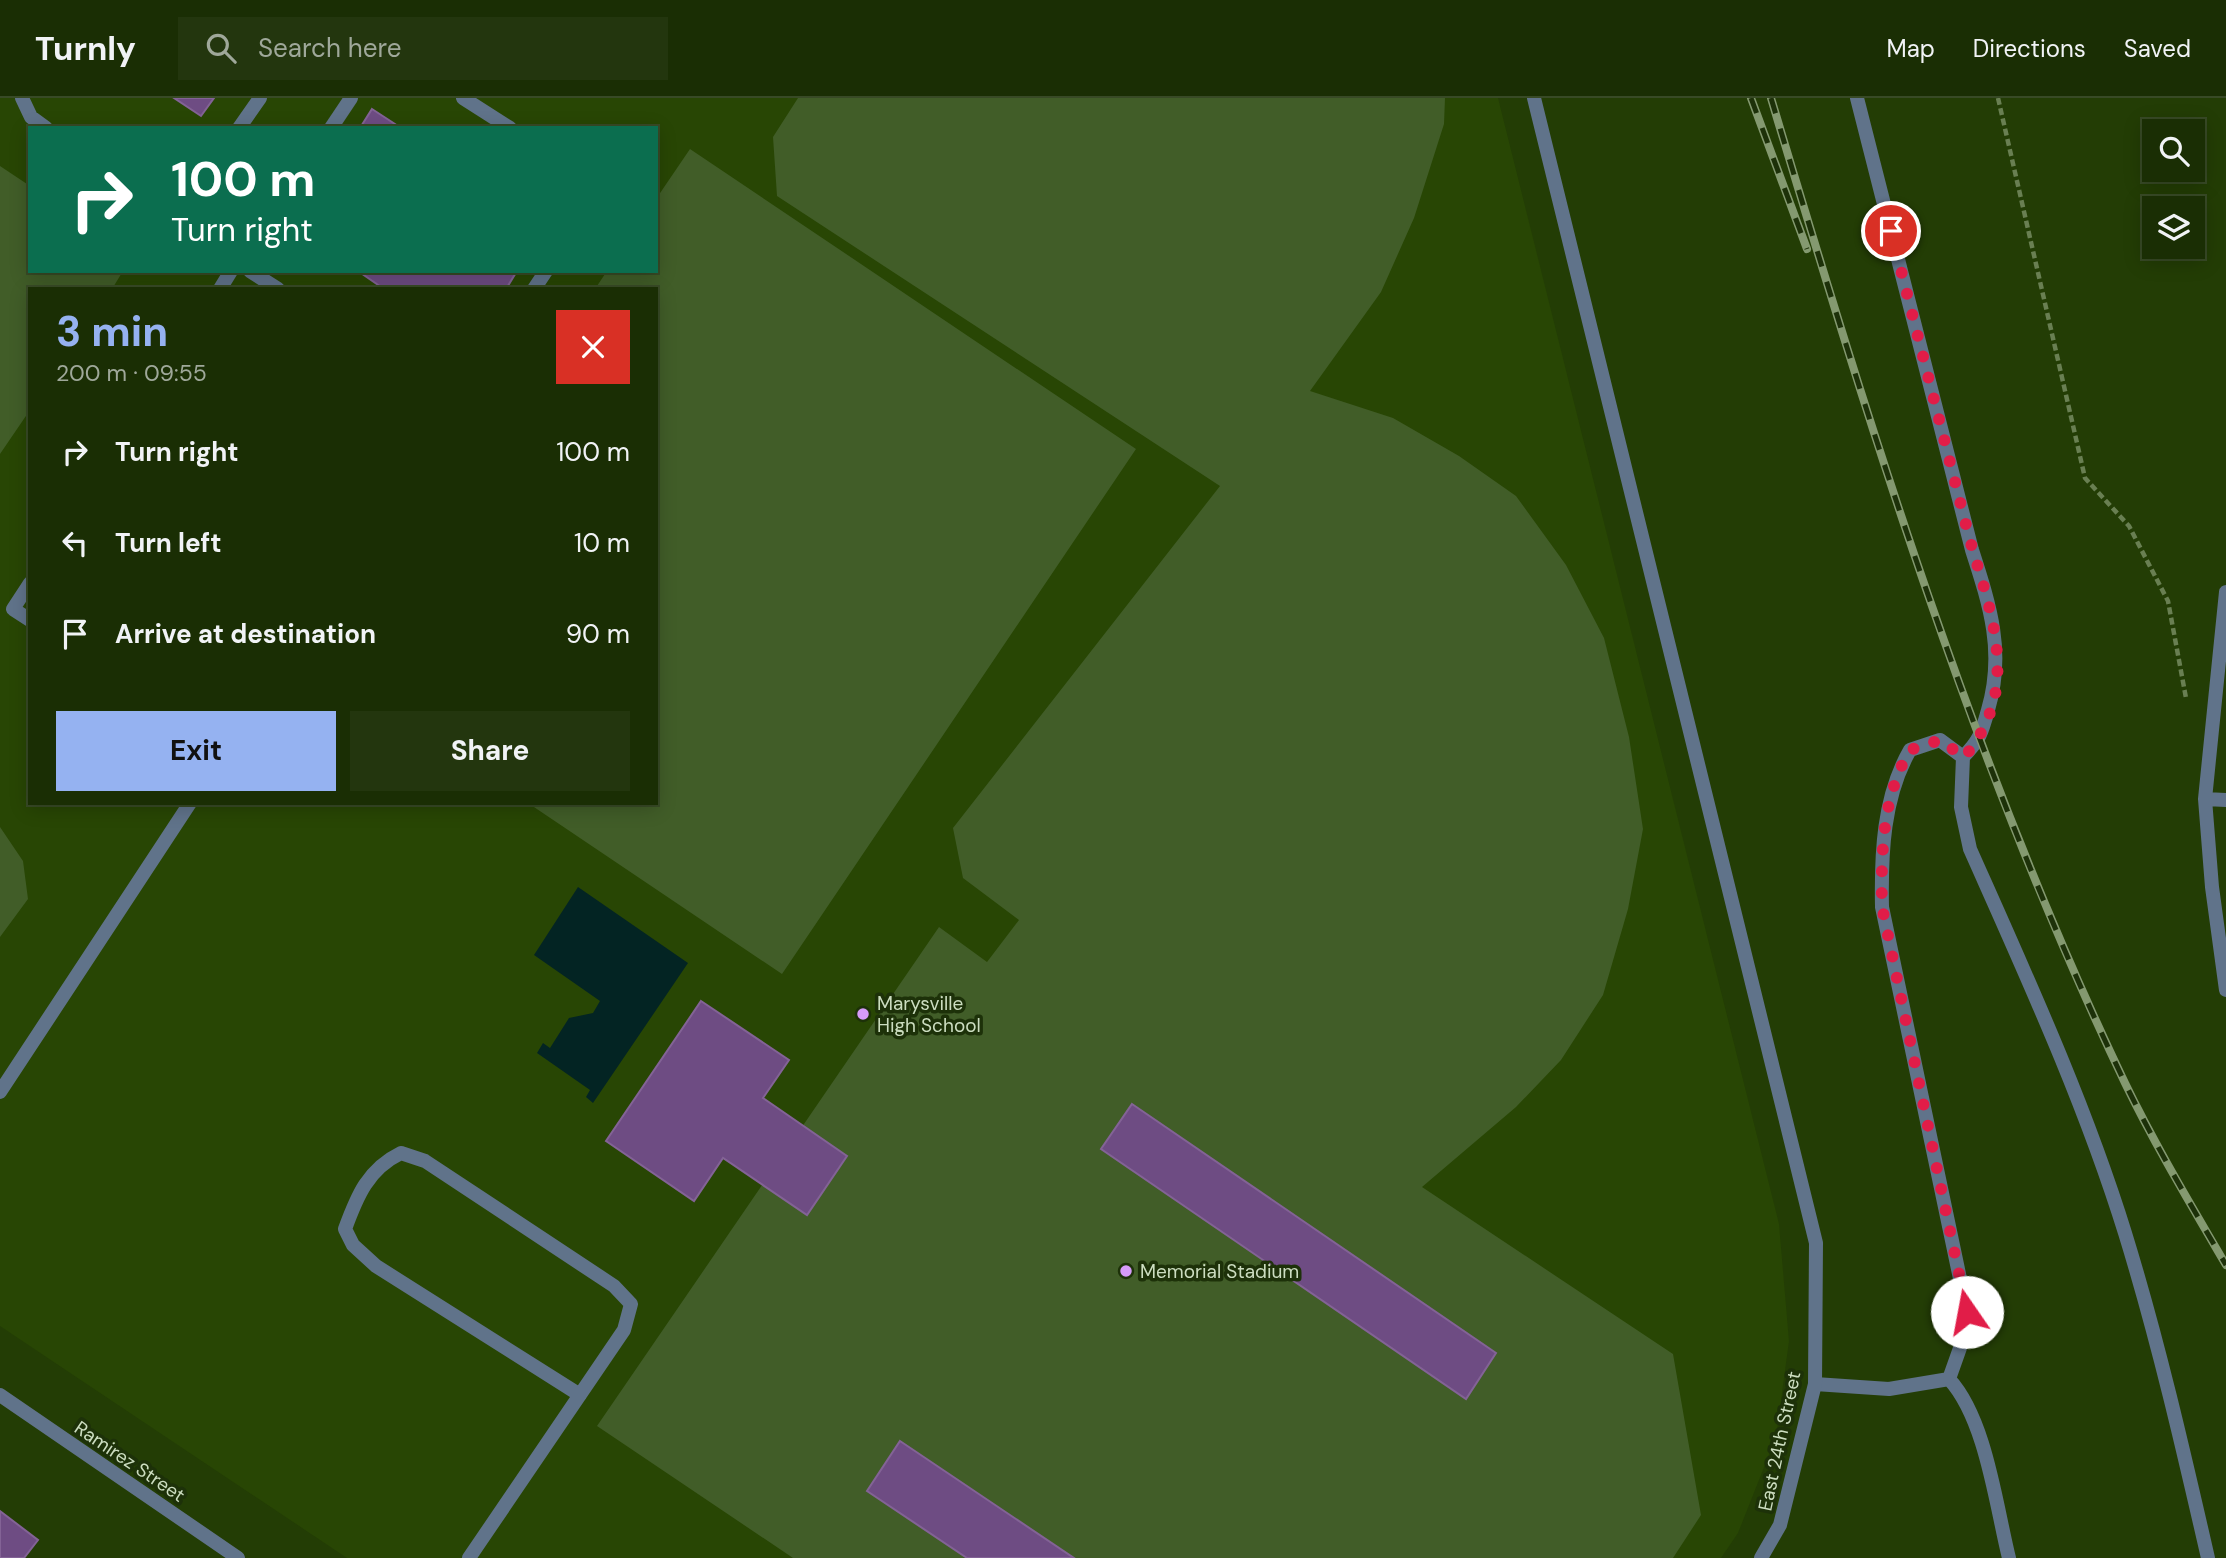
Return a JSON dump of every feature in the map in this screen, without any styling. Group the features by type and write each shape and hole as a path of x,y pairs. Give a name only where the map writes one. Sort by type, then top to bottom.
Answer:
{"street":[{"path":"22,98 31,117 43,126"},
{"path":"240,126 260,98"},
{"path":"332,126 351,98"},
{"path":"463,98 507,126"},
{"name":"East 24th Street","path":"1534,98 1816,1243 1815,1384 1780,1525 1761,1558"},
{"path":"1857,98 1972,551 1990,605 1996,647 1997,683 1980,740 1964,757 1961,807 1970,849 2073,1088 2125,1233 2163,1369 2208,1558"},
{"path":"253,273 275,287"},
{"path":"28,586 13,609 28,619"},
{"path":"2226,592 2205,799 2226,990"},
{"path":"1949,1379 1960,1348 1967,1312 1882,907 1881,851 1896,774 1910,750 1940,740 1964,757"},
{"path":"2205,799 2226,800"},
{"path":"0,1092 189,805"},
{"path":"469,1558 580,1395 624,1330 632,1304 614,1286 425,1161 401,1153 383,1161 360,1189 345,1229 353,1245 376,1266 580,1395"},
{"path":"1815,1384 1889,1389 1949,1379"},
{"path":"1949,1379 1963,1394 1981,1446 2009,1558"},
{"name":"Ramirez Street","path":"0,1395 238,1558"}],"path":[{"path":"1998,98 2085,478 2129,526 2168,601 2188,706"}],"shaded area":[{"name":"Marysville High School","path":"0,98 1498,98 1779,1224 1789,1341 1776,1437 1738,1533 1721,1558 347,1558 0,1326"},
{"path":"798,98 1445,98 1444,124 1414,218 1381,292 1310,391 1393,418 1459,456 1516,496 1566,565 1604,638 1629,737 1643,829 1628,909 1603,995 1561,1060 1516,1107 1422,1187 1673,1354 1701,1515 1673,1558 793,1558 597,1426 939,927 987,962 1019,920 963,878 953,828 1220,486 777,196 773,137"},
{"path":"690,149 1136,449 782,974 531,805 658,805 658,287 596,287 606,273 658,273 658,196"},
{"path":"0,166 28,185 28,273 122,273 113,287 28,287 28,413 0,454"},
{"path":"0,827 23,861 28,899 0,937"}],"water":[{"path":"578,887 688,963 593,1103 586,1097 590,1090 537,1053 543,1043 550,1048 569,1018 593,1013 600,1001 534,955"}],"building":[{"path":"174,98 214,98 201,116"},
{"path":"372,109 398,126 361,126"},
{"path":"361,273 516,273 507,287 381,287"},
{"path":"701,1001 789,1060 763,1098 847,1156 807,1215 723,1158 694,1201 606,1141"},
{"path":"1132,1104 1496,1353 1466,1399 1101,1149"},
{"path":"900,1441 1074,1558 967,1558 867,1491"},
{"path":"0,1511 38,1540 24,1558 0,1558"}],"railway":[{"path":"1751,98 1807,249"},
{"path":"1771,98 1887,473 1973,721 2020,843 2125,1083 2226,1265"}],"place":[{"name":"Marysville High School","path":"863,1014"},
{"name":"Memorial Stadium","path":"1126,1271"}],"route":[{"path":"1891,231 1972,551 1990,605 1996,647 1997,683 1980,740 1964,757 1940,740 1910,750 1896,774 1881,851 1882,907 1967,1312"}]}
